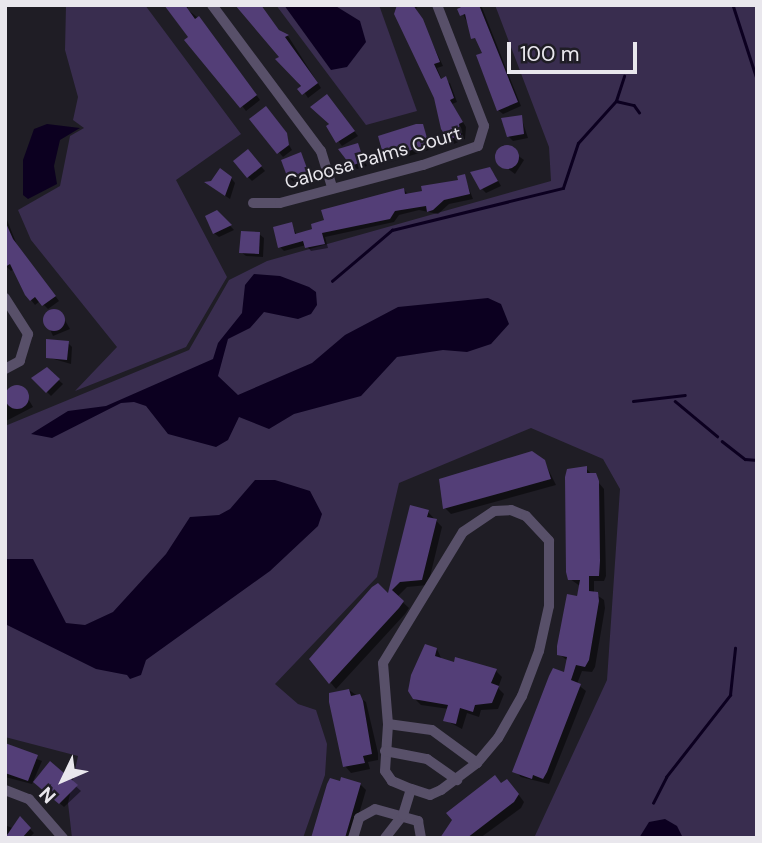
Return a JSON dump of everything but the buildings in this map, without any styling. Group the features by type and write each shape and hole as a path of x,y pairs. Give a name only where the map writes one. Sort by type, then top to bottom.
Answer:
{"street":[{"path":"212,5 321,151 331,188"},
{"name":"Caloosa Palms Court","path":"253,203 280,203 462,153 478,146 484,126 437,5"},
{"path":"5,298 28,334 27,349 20,361 5,369"},
{"path":"494,511 526,516 549,541 549,606 522,696 498,738 477,763 457,780 430,795 392,780 385,771 388,724 383,663 449,552 475,520 494,511"},
{"path":"388,724 432,730 457,744 477,763"},
{"path":"385,751 427,759 457,780"},
{"path":"385,838 403,815 411,789"},
{"path":"5,790 29,799 64,838"},
{"path":"354,838 359,818 368,811 403,815 418,821 421,838"}],"shaded area":[{"path":"66,5 145,5 241,134 176,180 227,277 186,347 75,391 117,347 31,240 18,210 60,186 70,136 84,128 73,120 78,97 65,50"},
{"path":"276,5 379,5 417,111 366,125"},
{"path":"284,5 334,5 360,21 366,42 347,67 331,70"},
{"path":"495,5 757,5 757,838 534,838 607,680 620,489 603,459 531,428 399,483 377,577 275,684 298,704 316,710 327,744 325,775 303,838 72,838 68,803 78,756 5,737 5,426 189,350 229,280 267,261 551,181 549,147"},
{"path":"47,124 80,128 60,140 54,166 57,184 28,199 23,195 23,160 34,129"},
{"path":"254,274 280,276 309,287 316,292 317,305 311,314 298,319 264,312 250,328 228,339 218,376 238,395 312,363 345,335 398,307 488,298 501,304 509,324 491,344 467,352 443,350 397,357 361,396 294,414 269,429 239,417 228,440 216,447 168,434 146,406 134,402 121,403 52,438 31,434 68,411 106,406 213,359 218,343 242,313 245,285"},
{"path":"255,480 275,480 310,491 322,514 318,526 270,571 146,660 141,675 130,679 127,675 96,669 5,624 5,559 33,559 66,623 85,625 113,612 166,554 190,517 219,515 230,509"},
{"path":"665,819 677,826 683,838 639,838 649,822"}],"waterway":[{"path":"733,5 757,79"},
{"path":"332,281 392,230 563,188 578,143 616,101 624,76"},
{"path":"616,101 634,105 639,112"},
{"path":"633,401 685,395"},
{"path":"675,401 717,436"},
{"path":"722,441 745,459 757,460"},
{"path":"653,803 666,777 730,695 735,648"}]}
